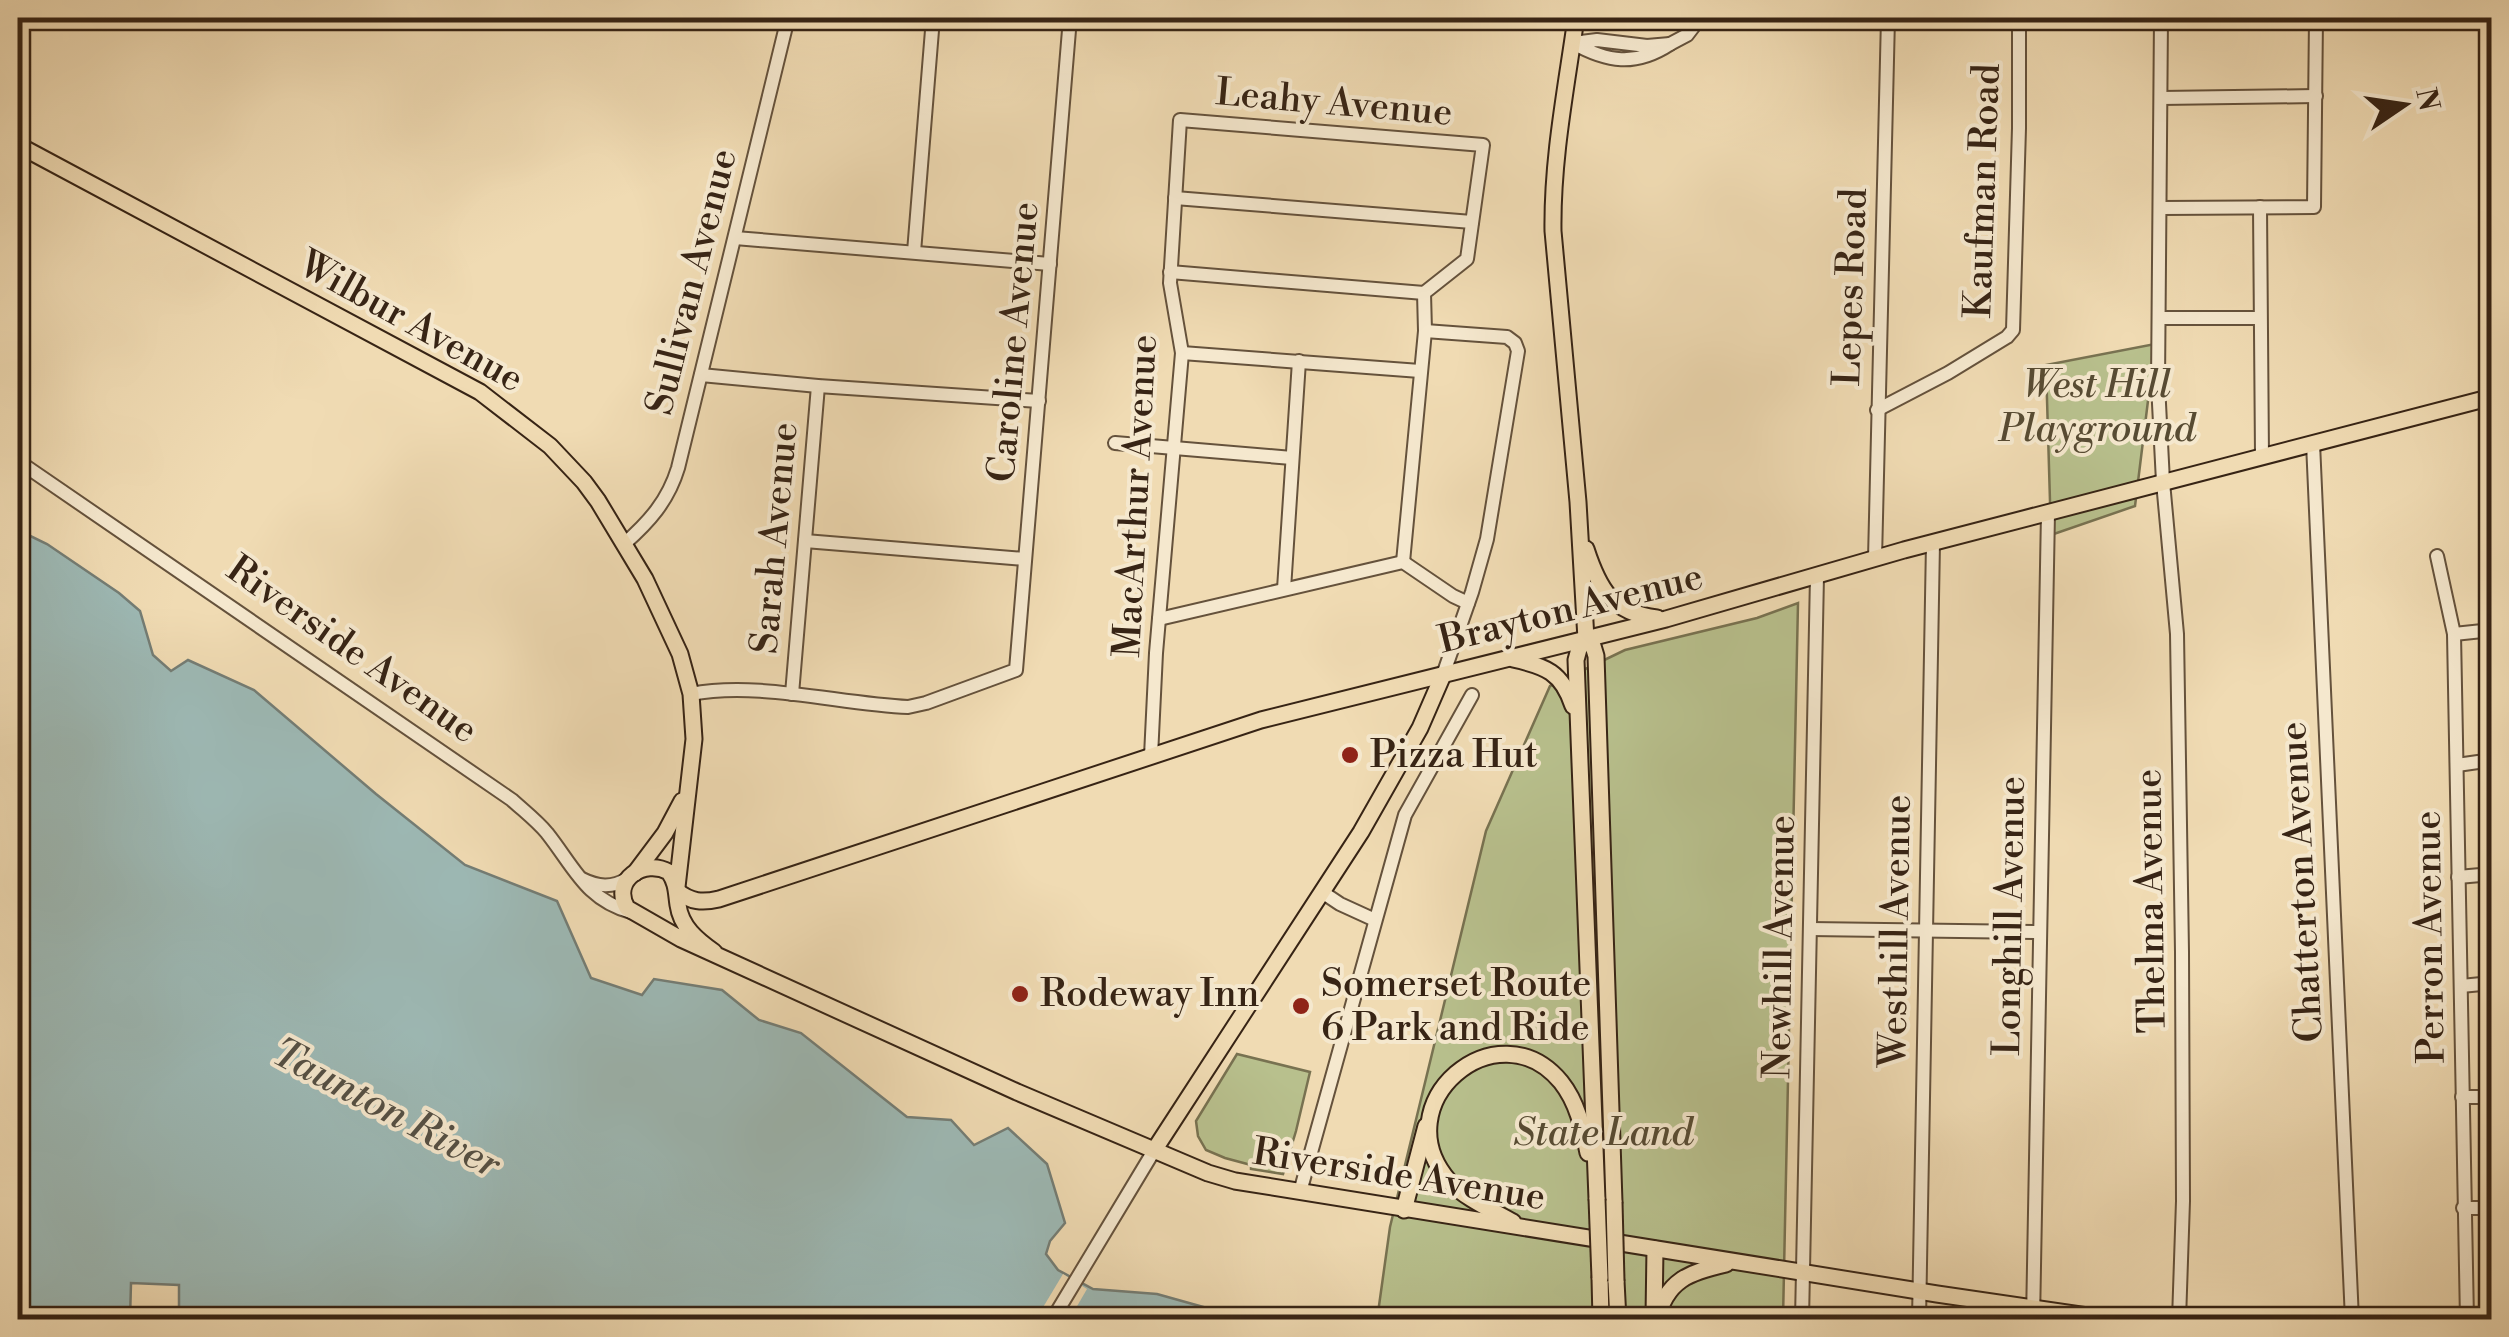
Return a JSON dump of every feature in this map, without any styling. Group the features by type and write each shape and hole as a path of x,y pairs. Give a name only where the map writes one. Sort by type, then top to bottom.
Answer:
{"main road":[{"path":"1576,18 1556,157 1553,231 1580,529 1586,639 1576,660 1579,731 1608,1279 1618,1320"},
{"name":"Wilbur Avenue","path":"18,144 492,400 566,463 598,501 663,615 691,694 694,729 677,891"},
{"name":"Brayton Avenue","path":"677,891 695,901 720,899 1261,720 1666,619 1933,543 2492,397"},
{"path":"1580,529 1597,578 1610,598 1634,614 1666,619"},
{"path":"1586,639 1593,646 1596,660 1605,1200"},
{"path":"1509,658 1544,667 1558,678 1572,701 1579,731"},
{"path":"1155,1149 1397,770 1444,675"},
{"name":"Wilbur Avenue","path":"631,876 671,824 690,773"},
{"path":"648,868 662,868 672,876 677,891 668,908 653,914 634,913 622,899 623,886 631,876 648,868"},
{"name":"Riverside Avenue","path":"677,891 680,916 686,927 714,952"},
{"name":"Riverside Avenue","path":"634,913 682,939 1017,1092 1234,1181 1919,1291 2033,1313 2114,1320"},
{"path":"1404,1210 1432,1109 1445,1083 1476,1060 1505,1054 1541,1065 1560,1080 1576,1109 1605,1200"},
{"path":"1432,1109 1431,1144 1446,1178 1468,1196 1526,1229"},
{"path":"1655,1249 1655,1320"},
{"path":"1655,1320 1665,1296 1682,1279 1698,1270 1735,1262"},
{"path":"1601,1320 1608,1279"}],"street":[{"name":"Sullivan Avenue","path":"624,544 652,518 673,484 788,18"},
{"path":"914,252 933,18"},
{"name":"Caroline Avenue","path":"792,694 908,707 1016,670 1070,18"},
{"path":"1572,43 1597,40 1647,46 1670,44 1687,35 1700,18"},
{"name":"Lepes Road","path":"1875,559 1888,18"},
{"name":"Kaufman Road","path":"1877,410 1948,373 2013,330 2019,18"},
{"name":"Thelma Avenue","path":"2160,18 2158,384 2177,634 2182,952 2183,1201 2179,1320"},
{"path":"2160,208 2314,207 2316,18"},
{"path":"2161,98 2316,96"},
{"name":"Leahy Avenue","path":"1180,120 1482,145 1472,222"},
{"name":"MacArthur Avenue","path":"1151,756 1182,353 1170,283 1180,120"},
{"path":"1170,272 1424,293 1468,260 1472,222 1175,198"},
{"path":"2260,207 2262,456"},
{"path":"735,238 1050,264"},
{"path":"1403,562 1425,331 1424,293"},
{"path":"2159,318 2260,318"},
{"path":"1425,331 1505,336 1513,341 1518,353 1482,560 1444,675"},
{"path":"1182,353 1420,371"},
{"path":"1284,588 1299,361"},
{"path":"701,375 1039,401"},
{"name":"Sarah Avenue","path":"792,694 818,386"},
{"name":"Chatterton Avenue","path":"2312,442 2352,1320"},
{"path":"1115,443 1292,458"},
{"name":"Riverside Avenue","path":"18,461 512,800 542,828 597,896 634,913"},
{"name":"Longhill Avenue","path":"2033,1313 2048,513"},
{"path":"805,541 1025,559"},
{"name":"Westhill Avenue","path":"1919,1320 1933,543"},
{"name":"Perron Avenue","path":"2437,556 2454,634 2467,1320"},
{"path":"1159,619 1403,562 1468,604"},
{"name":"Newhill Avenue","path":"1802,1320 1817,576"},
{"path":"2454,634 2492,630"},
{"path":"691,694 710,690 792,694"},
{"path":"1300,1192 1405,815 1472,695"},
{"path":"2458,765 2492,760"},
{"path":"2458,877 2492,874"},
{"path":"580,878 604,886 616,885 631,876"},
{"path":"1322,892 1375,920"},
{"path":"1810,929 2040,932"},
{"path":"2461,986 2492,983"},
{"path":"2462,1097 2492,1097"},
{"path":"1052,1320 1155,1149"},
{"path":"2463,1208 2492,1208"}],"green space":[{"name":"West Hill Playground","path":"2155,344 2135,506 2051,535 2046,365"},
{"name":"State Land","path":"1798,603 1783,1319 1377,1320 1390,1227 1486,831 1550,686 1625,650 1757,618"},
{"path":"1237,1054 1310,1072 1283,1174 1251,1169 1251,1165 1206,1150 1198,1136 1196,1121"}],"water":[{"name":"Taunton River","path":"18,530 47,544 140,611 153,655 171,671 188,660 254,690 465,865 557,901 591,978 642,995 654,979 722,990 759,1020 801,1033 907,1117 951,1120 974,1145 1008,1128 1047,1164 1065,1223 1050,1241 1046,1254 1058,1270 1093,1289 1157,1294 1232,1319 250,1320 226,1310 226,1319 179,1320 179,1285 131,1283 130,1319 18,1320"}],"pier":[{"path":"1063,1274 1087,1289 1069,1320 1036,1319"}],"place":[{"name":"Pizza Hut","path":"1350,755"},
{"name":"Rodeway Inn","path":"1020,994"},
{"name":"Somerset Route 6 Park and Ride","path":"1301,1006"}]}
